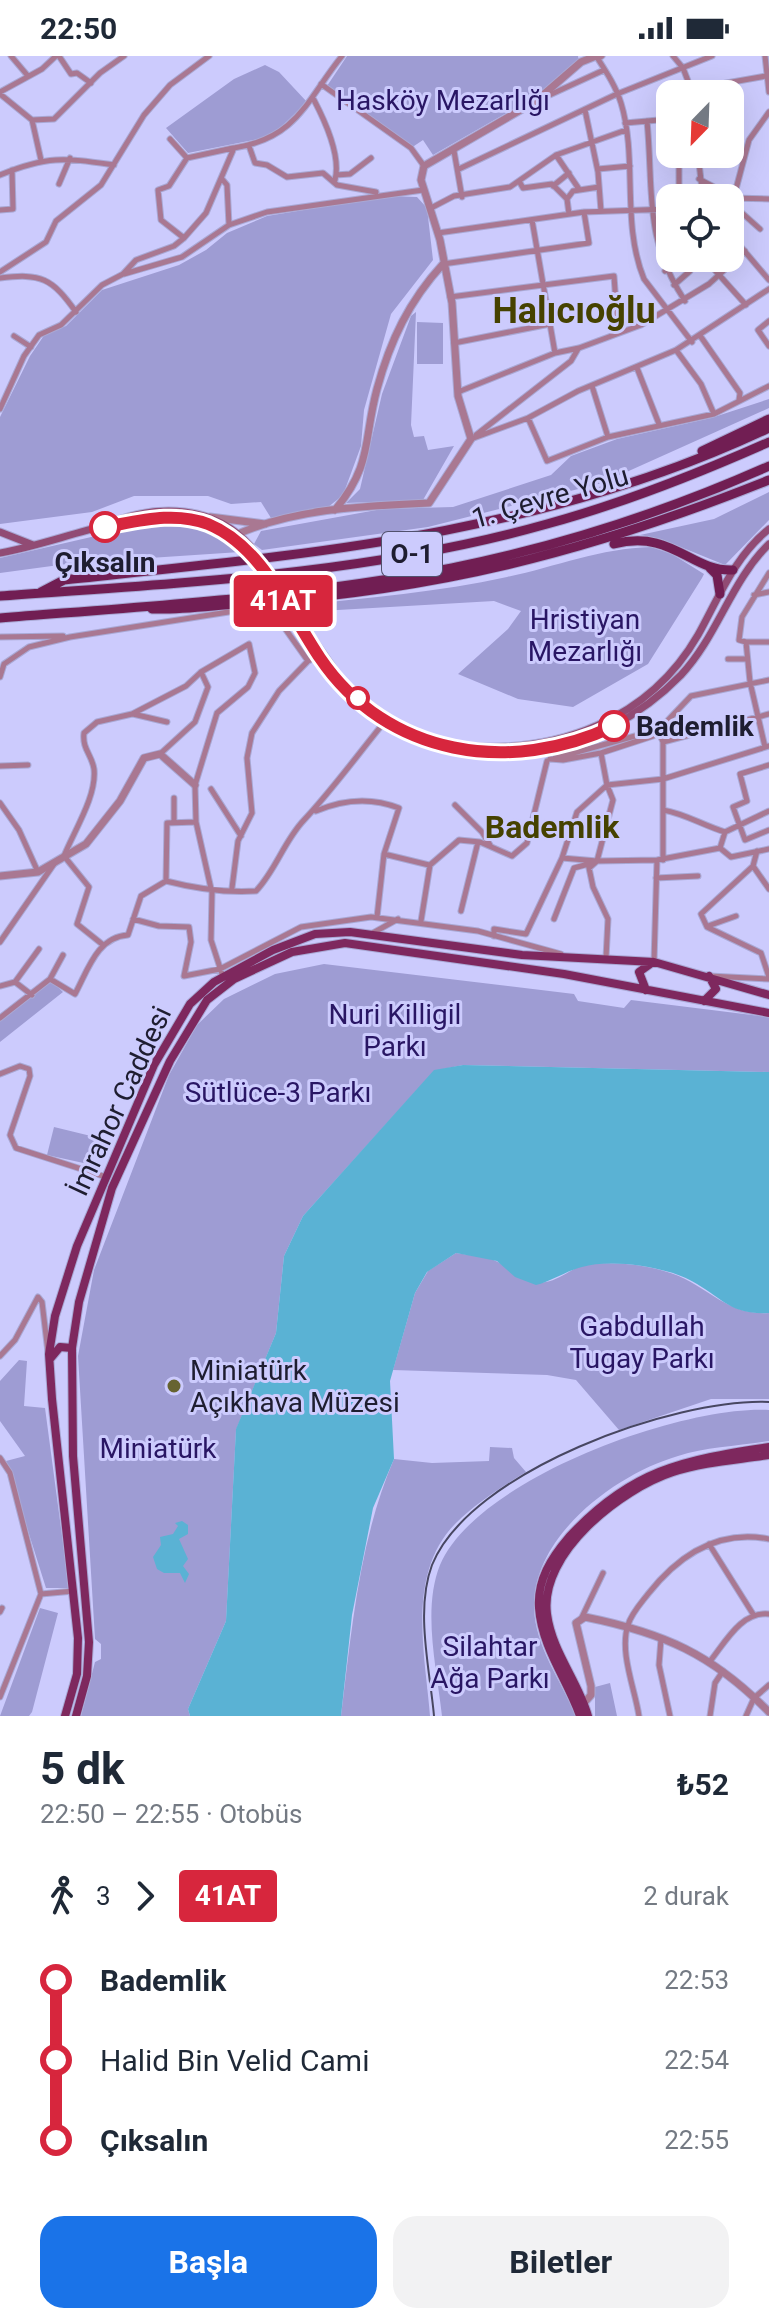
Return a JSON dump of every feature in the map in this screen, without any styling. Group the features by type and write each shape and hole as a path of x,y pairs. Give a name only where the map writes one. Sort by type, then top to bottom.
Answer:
{"highway":[{"path":"689,460 769,419"},
{"path":"38,594 64,580 294,555 446,533 585,497 769,428"},
{"name":"1. Çevre Yolu","path":"0,596 311,569 456,546 546,525 639,495 769,442"},
{"name":"1. Çevre Yolu","path":"0,620 341,585 453,568 533,549 634,518 769,466"},
{"path":"567,552 659,523 769,480"},
{"path":"567,552 645,540 664,544 720,570 733,570"},
{"name":"O-1","path":"137,606 167,609 356,595 461,577 567,552"},
{"path":"705,563 717,575 720,594"}],"main road":[{"path":"98,528 126,517 159,511 208,517 233,533 247,547 302,621 336,674"},
{"path":"0,551 98,528 177,517 233,533"},
{"path":"302,621 319,656 361,701 386,720 449,745 491,754 542,748 595,727 650,696 677,668 733,570 769,529"},
{"path":"0,532 33,545"},
{"path":"542,748 549,757 631,719 664,691 693,660 754,562 769,544"},
{"path":"733,570 754,562"},
{"path":"327,933 328,944"},
{"name":"İmrahor Caddesi","path":"65,1716 77,1674 75,1591 49,1357 63,1284 93,1208 173,1028 190,1004 222,973 273,950 327,933 370,934 508,953 654,962 769,995"},
{"name":"İmrahor Caddesi","path":"76,1716 87,1676 89,1642 72,1402 72,1348 79,1302 105,1211 170,1061 207,1000 234,979 264,964 292,952 328,944 421,952 769,1013"},
{"path":"646,990 639,972 654,962"},
{"path":"704,1001 716,989 708,976"},
{"path":"93,1208 105,1211"},
{"path":"49,1357 60,1347 72,1348"},
{"path":"53,1408 61,1410 72,1402"},
{"path":"580,1716 541,1623 540,1586 551,1559 607,1499 648,1474 684,1461 769,1447"},
{"path":"588,1716 555,1644 547,1613 547,1591 559,1561 604,1512 633,1491 673,1472 769,1455"},
{"path":"739,1459 769,1461"}],"street":[{"path":"11,56 28,76"},
{"path":"41,160 32,120 0,93 58,56 71,74 77,73 91,83"},
{"path":"32,120 54,119 62,115 91,83 124,56"},
{"path":"0,275 46,242 56,221 101,185 144,115 170,85 209,56"},
{"path":"184,238 161,220 158,190 169,186 187,158 249,146 277,132 314,100 321,84 342,56"},
{"path":"536,101 581,62 599,56 617,94 626,126 631,210 639,268 692,342"},
{"path":"673,56 688,80"},
{"path":"459,169 617,94 712,56"},
{"path":"767,60 769,92"},
{"path":"424,166 536,101 604,70"},
{"path":"744,81 766,76"},
{"path":"321,84 411,148 424,166 421,180 438,233 450,297 458,392 471,439"},
{"path":"314,100 324,118 337,185 381,193"},
{"path":"585,110 598,169 601,211"},
{"path":"735,184 749,140 761,119 769,112"},
{"path":"431,208 454,196 491,193 519,181 556,155 626,126 656,120"},
{"path":"647,121 650,212 656,236"},
{"path":"170,139 187,158"},
{"path":"249,146 255,163 267,165 287,177 350,174 371,158"},
{"path":"123,274 136,260 174,246 184,238 206,213 234,148"},
{"path":"454,151 462,197"},
{"path":"556,155 579,189"},
{"path":"0,175 41,160 70,158 114,165"},
{"path":"59,184 70,158"},
{"path":"598,169 630,166"},
{"path":"698,168 699,184"},
{"path":"0,210 13,209 12,170"},
{"path":"519,181 523,188 553,186 569,173"},
{"path":"222,179 227,185 229,225"},
{"path":"698,179 707,184"},
{"path":"553,186 567,199 569,214"},
{"path":"567,199 579,189 599,187"},
{"path":"0,409 39,335 61,325 102,285 123,274 182,257 229,225 267,212 381,193 423,190"},
{"path":"744,199 768,200"},
{"path":"438,233 584,212 656,211"},
{"path":"334,511 355,486 390,345 412,300 443,264 537,253 589,243 584,212"},
{"path":"744,217 760,229"},
{"path":"532,220 555,353"},
{"path":"458,392 555,353 579,348 668,311 685,301 745,251 769,280"},
{"path":"666,272 685,301"},
{"path":"674,285 689,272"},
{"path":"0,275 27,274 47,278 76,312"},
{"path":"719,274 746,305"},
{"path":"450,297 614,276 618,332"},
{"path":"428,281 438,278 447,284"},
{"path":"471,439 528,418 692,342 769,289"},
{"path":"769,321 758,330 769,346"},
{"path":"454,343 550,324"},
{"path":"14,336 31,347"},
{"path":"701,337 740,393 739,401"},
{"path":"233,533 350,508 429,503 471,439 571,361 579,348"},
{"path":"676,350 701,384 714,414"},
{"path":"637,368 659,424"},
{"path":"592,386 608,437"},
{"path":"528,418 547,461 608,437 714,414 769,386"},
{"path":"344,499 350,508"},
{"path":"208,517 267,524"},
{"path":"233,533 243,522"},
{"path":"247,547 255,528"},
{"path":"769,573 738,630 739,640 769,642"},
{"path":"754,596 769,590"},
{"path":"0,677 2,666 29,647 218,611 266,609 280,619 308,661"},
{"path":"23,635 29,647"},
{"path":"0,637 70,637"},
{"path":"494,936 494,929 516,935 526,934 562,858 577,812 607,785 663,779 767,746 757,718 746,642"},
{"path":"0,942 60,858 91,791 94,769 82,745 84,733 97,722 132,714 186,686 201,672 249,644 255,673 248,687 217,713 195,785 196,822 212,893 211,940 222,973"},
{"path":"232,888 241,836 252,813 247,758 252,733 279,691 308,661 319,656"},
{"path":"728,659 747,659"},
{"path":"160,754 195,722 208,687 201,672"},
{"path":"549,757 563,760 601,753 653,736 691,696 769,680"},
{"path":"132,714 167,722"},
{"path":"663,742 769,714"},
{"path":"50,979 75,994 102,944 116,936 128,935 141,896 166,881 212,893 232,888 240,892 256,891 273,874 303,820 315,811 341,773 386,720"},
{"path":"549,757 658,730"},
{"path":"654,962 656,878 663,810 663,742 658,730"},
{"path":"0,876 38,872 86,844 120,801 144,758 152,753 160,754 195,785"},
{"path":"601,753 613,800 597,861 589,868 593,887 608,919 606,958"},
{"path":"421,921 430,865 459,840 478,842 512,856 527,843 549,757"},
{"path":"0,772 0,764 28,765"},
{"path":"769,765 740,774 747,801 733,807 745,840 769,830"},
{"path":"211,789 241,836"},
{"path":"174,798 174,821"},
{"path":"315,811 352,800 384,802 399,808 384,854 377,917"},
{"path":"0,803 19,830 38,872"},
{"path":"455,805 482,832 490,846"},
{"path":"663,810 687,814 696,823 725,832 769,811"},
{"path":"166,881 167,823 196,822"},
{"path":"720,848 725,832"},
{"path":"461,911 478,842"},
{"path":"562,858 660,860 720,848"},
{"path":"720,848 731,857 769,849"},
{"path":"708,976 769,978 761,953 707,927 701,914 753,866 757,851"},
{"path":"384,854 430,865"},
{"path":"60,858 89,887 77,924 102,944"},
{"path":"554,919 574,868 597,861"},
{"path":"753,866 769,889"},
{"path":"656,878 698,876"},
{"path":"707,927 736,916"},
{"path":"133,919 159,926 189,927 191,942 184,976 222,973 301,927 377,917 421,921 494,936 573,958"},
{"path":"370,934 398,919"},
{"path":"0,986 15,982 39,949"},
{"path":"0,1018 50,979 63,955"},
{"path":"15,982 32,995"},
{"path":"0,1074 20,1066 29,1069 30,1076 10,1135 16,1148 107,1177"},
{"path":"0,1356 15,1340 38,1297 49,1357"},
{"path":"0,1458 10,1473 41,1594 0,1697"},
{"path":"639,1716 627,1651 627,1626 661,1579 697,1548 738,1537 769,1539"},
{"path":"709,1544 753,1614"},
{"path":"584,1703 591,1695 591,1686 577,1626 603,1573"},
{"path":"41,1594 75,1591"},
{"path":"711,1660 753,1614 769,1614"},
{"path":"582,1617 627,1626 711,1660 769,1712"},
{"path":"661,1639 659,1665 670,1716"},
{"path":"710,1716 715,1683 724,1670"},
{"path":"746,1716 754,1698 769,1685"}],"green space":[{"name":"Hasköy Mezarlığı","path":"347,56 578,56 579,61 531,99 433,155 423,140 414,146 406,146 327,86"},
{"path":"265,65 279,72 307,102 281,127 263,138 188,153 166,128 234,79"},
{"path":"389,196 417,197 427,208 433,260 391,314 364,410 361,446 343,495 327,508 271,518 261,502 231,504 208,496 134,496 92,512 0,524 0,417 30,356 45,334 66,326 102,290 179,265 206,250 227,233 267,216"},
{"path":"416,312 411,425 414,437 424,436 428,450 454,446 423,500 346,503 360,489 382,394 411,316"},
{"path":"417,322 443,323 443,364 417,364"},
{"path":"769,399 769,408 602,483 428,527 262,550 254,544 261,531 382,509 453,507 551,475 571,456 617,439 711,418"},
{"path":"769,492 769,520 725,565 661,539 640,535 714,519"},
{"path":"183,524 221,537 240,552 74,563 0,573 0,558 126,529"},
{"name":"Hristiyan Mezarlığı","path":"651,547 672,554 704,574 648,664 573,707 518,699 458,674 508,629 521,611 494,601 303,612 299,605 456,587 596,554"},
{"name":"Sütlüce-3 Parkı","path":"324,964 574,994 578,1001 624,1008 631,1000 769,1017 769,1072 463,1065 434,1071 303,1216 284,1256 276,1333 236,1430 226,1621 188,1709 190,1716 81,1716 95,1662 101,1659 101,1644 95,1639 78,1356 94,1270 169,1075 197,1025 224,999 275,974"},
{"path":"52,981 63,992 0,1042 0,1019"},
{"path":"54,1127 95,1137 88,1164 47,1155"},
{"name":"Gabdullah Tugay Parkı","path":"456,1253 494,1260 525,1280 538,1283 551,1281 585,1265 614,1263 645,1267 679,1276 740,1309 769,1313 769,1399 711,1399 619,1430 576,1380 547,1375 393,1370 415,1293 428,1271"},
{"path":"19,1360 27,1361 24,1406 45,1408 69,1588 46,1588 6,1461 25,1456 0,1421 0,1381"},
{"name":"Silahtar Ağa Parkı","path":"769,1410 769,1441 689,1453 629,1477 582,1512 562,1533 547,1556 537,1582 535,1622 544,1650 576,1716 442,1716 432,1640 432,1601 440,1565 461,1533 494,1504 537,1477 585,1453 686,1420 731,1412"},
{"path":"490,1447 512,1448 514,1458 526,1472 456,1523 440,1543 430,1565 422,1615 430,1716 341,1716 353,1618 365,1553 372,1521 394,1459 432,1463 489,1461"},
{"path":"40,1608 58,1613 32,1712 29,1716 0,1716"},
{"path":"610,1683 617,1716 595,1716 595,1687"}],"shaded area":[{"path":"463,1065 769,1072 769,1313 746,1312 730,1306 697,1284 672,1273 625,1264 594,1264 536,1285 515,1277 497,1261 456,1253 427,1272 415,1293 390,1381 394,1459 373,1508 352,1615 341,1716 190,1716 188,1709 226,1621 236,1429 276,1333 284,1256 303,1216 434,1070"},
{"path":"182,1521 188,1525 188,1534 179,1539 188,1559 183,1566 189,1574 185,1583 180,1573 164,1573 157,1569 153,1557 161,1545 160,1537 173,1534 178,1526 175,1523"}],"tram line":[{"path":"434,1716 425,1640 427,1583 432,1565 453,1531 487,1499 530,1471 579,1447 631,1427 729,1404 769,1402"}],"bus line":[{"name":"41AT","path":"105,527 145,519 177,517 196,520 230,536 253,558 323,662 349,690 386,720 429,740 474,752 528,753 572,744 614,726"}],"place":[{"name":"Çıksalın","path":"105,527"},
{"name":"Bademlik","path":"614,726"},
{"name":"Miniatürk Açıkhava Müzesi","path":"174,1386"}],"district":[{"name":"Halıcıoğlu","path":"574,311"},
{"name":"Bademlik","path":"552,827"}],"park label":[{"name":"Nuri Killigil Parkı","path":"395,1030"},
{"name":"Miniatürk","path":"158,1448"}]}
